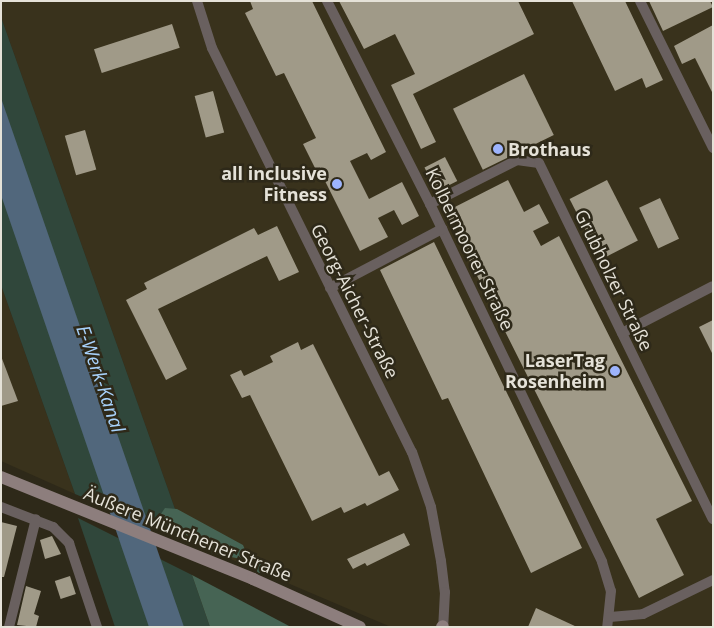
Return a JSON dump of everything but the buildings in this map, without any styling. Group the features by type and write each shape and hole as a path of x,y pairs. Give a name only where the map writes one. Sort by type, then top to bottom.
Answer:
{"main road":[{"name":"Äußere Münchener Straße","path":"1,477 360,627"}],"street":[{"name":"Georg-Aicher-Straße","path":"196,1 212,48 330,288 398,421 425,491 444,584 443,627"},
{"name":"Kolbermoorer Straße","path":"327,1 430,204 602,562 611,591 608,622"},
{"path":"640,1 713,148"},
{"name":"Grubholzer Straße","path":"430,204 517,160 539,163 713,519"},
{"path":"330,288 442,229"},
{"path":"622,333 713,286"},
{"path":"1,507 36,519 52,527 69,543 97,627"},
{"path":"9,627 36,519"},
{"path":"608,622 643,614 713,580"}],"shaded area":[{"path":"1,1 713,1 713,627 391,627 186,540 1,17"},
{"path":"1,285 75,494 1,461"}],"green space":[{"path":"1,17 186,540 75,494 1,285"},
{"path":"165,508 177,509 243,545 249,559 271,569 268,572 259,573 241,559 211,553 192,537 163,527 158,518"},
{"path":"78,518 192,575 210,627 115,627"},
{"path":"192,575 291,627 210,627"}],"water":[{"path":"1,98 184,627 149,627 1,195"}],"place":[{"name":"Brothaus","path":"498,149"},
{"name":"all inclusive Fitness","path":"337,184"},
{"name":"LaserTag Rosenheim","path":"615,371"}],"water label":[{"name":"E-Werk-Kanal","path":"100,379"}]}
